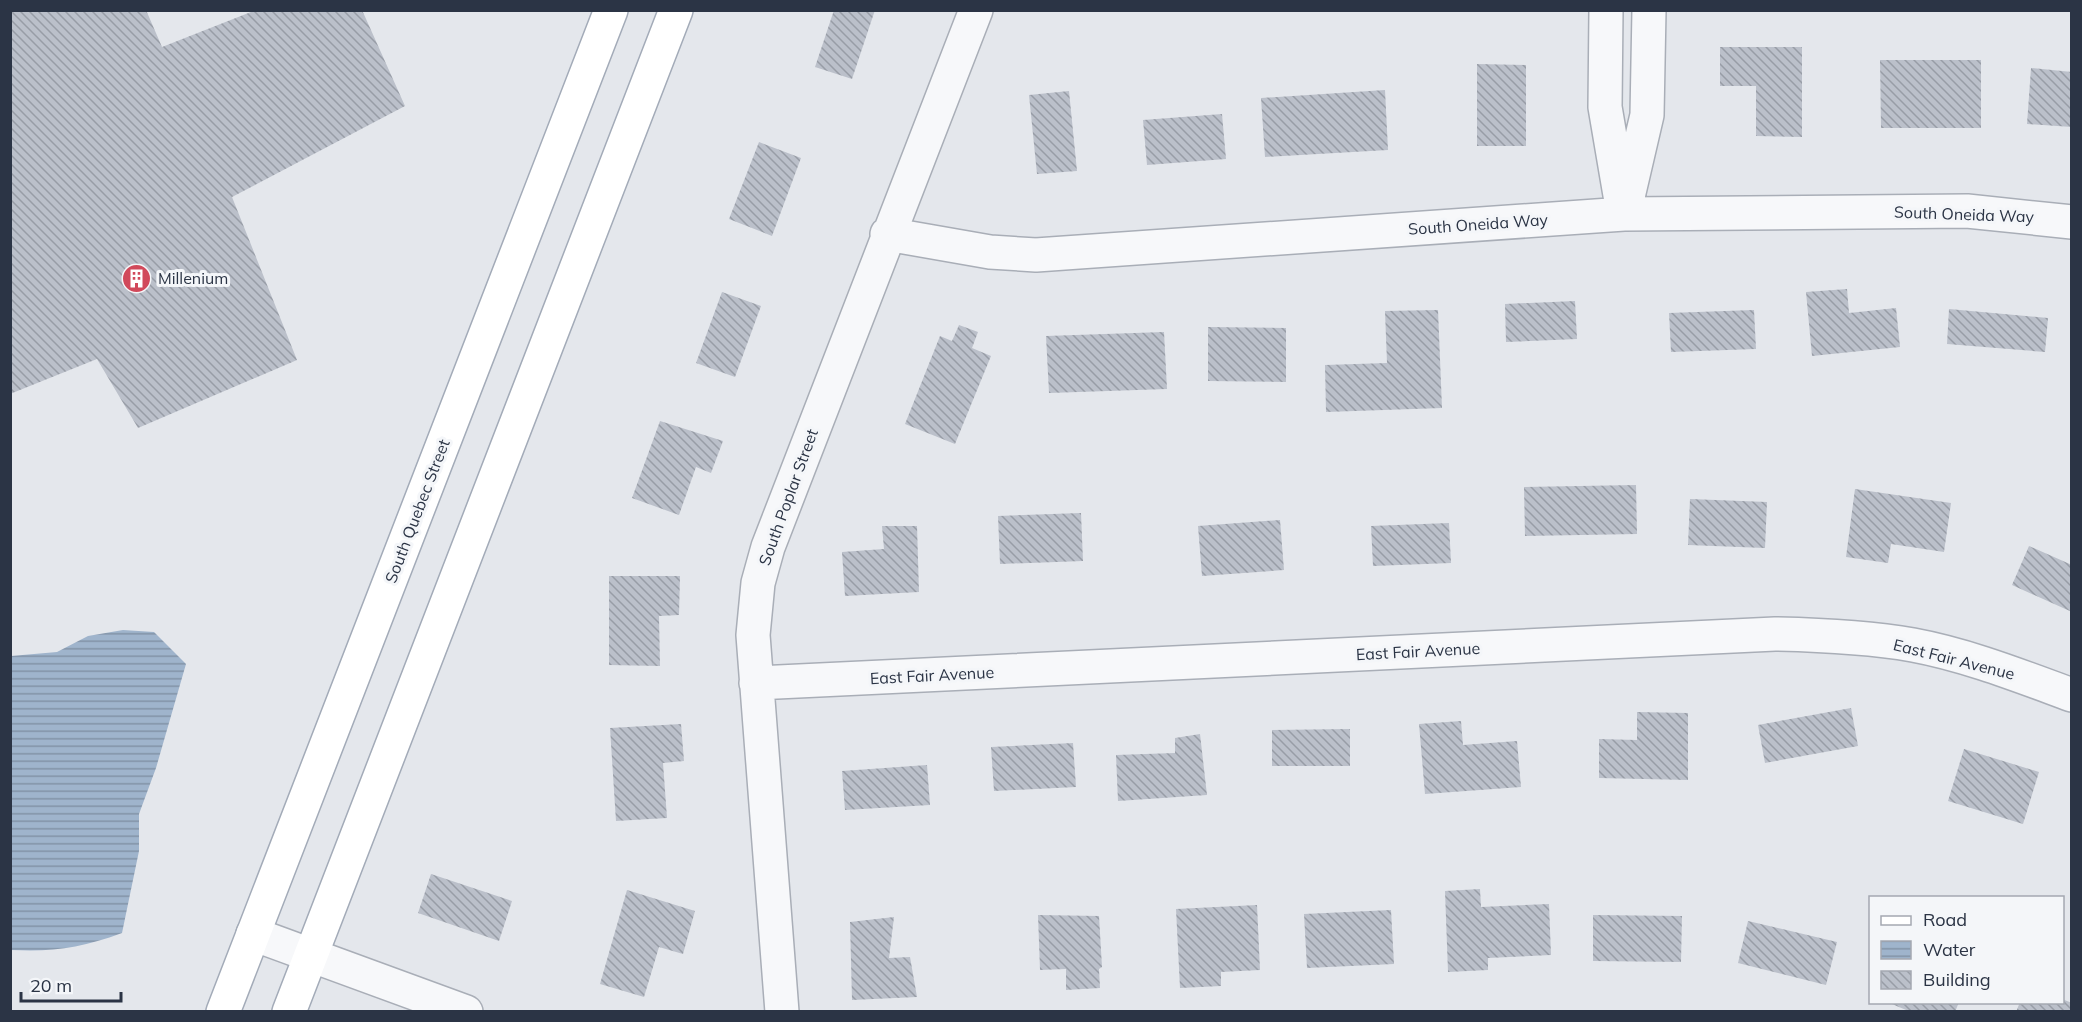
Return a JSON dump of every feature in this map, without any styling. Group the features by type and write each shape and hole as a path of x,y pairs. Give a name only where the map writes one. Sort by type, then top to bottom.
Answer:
{"main road":[{"name":"South Quebec Street","path":"223,1011 611,10"},
{"path":"289,1011 676,10"}],"street":[{"name":"South Poplar Street","path":"782,1011 753,635 758,583 768,547 975,10"},
{"path":"1606,10 1605,107 1624,214"},
{"path":"1624,214 1647,115 1649,10"},
{"name":"South Oneida Way","path":"887,234 990,252 1036,255 1624,214 1967,211 2072,222"},
{"name":"East Fair Avenue","path":"756,683 1775,634 1836,635 1913,645 1989,665 2072,695"},
{"path":"252,934 466,1011"}],"water":[{"path":"123,630 154,632 186,664 156,768 139,814 139,851 122,933 67,948 11,950 11,656 57,652 88,636"}],"building":[{"name":"Millenium","path":"10,10 146,10 162,47 256,10 362,10 405,106 232,197 297,360 138,428 97,359 10,394"},
{"path":"834,10 875,10 852,79 815,67"},
{"path":"1720,47 1802,47 1802,137 1756,136 1756,86 1720,86"},
{"path":"1880,60 1981,60 1981,128 1881,128"},
{"path":"1477,64 1526,65 1526,146 1477,146"},
{"path":"2031,68 2072,72 2072,127 2027,124"},
{"path":"1385,90 1388,150 1265,157 1261,98"},
{"path":"1069,91 1077,171 1037,174 1029,95"},
{"path":"1222,114 1226,159 1147,165 1143,120"},
{"path":"759,142 801,158 772,236 729,219"},
{"path":"1847,289 1849,313 1896,308 1900,347 1812,356 1806,292"},
{"path":"722,292 761,306 735,377 696,363"},
{"path":"1575,301 1577,339 1506,342 1505,304"},
{"path":"1949,309 2048,318 2045,352 1947,344"},
{"path":"1438,310 1442,408 1326,412 1325,365 1387,363 1385,311"},
{"path":"1754,310 1756,349 1671,352 1669,313"},
{"path":"959,325 978,332 972,348 991,356 955,444 905,424 940,336 952,341"},
{"path":"1208,327 1286,328 1286,382 1208,381"},
{"path":"1164,332 1167,389 1049,393 1046,336"},
{"path":"660,421 723,441 711,473 696,467 679,515 632,498"},
{"path":"1636,485 1637,534 1525,536 1524,487"},
{"path":"1855,489 1951,503 1944,552 1891,544 1888,563 1846,557"},
{"path":"1690,499 1767,502 1765,548 1688,545"},
{"path":"1081,513 1083,561 1000,564 998,516"},
{"path":"1280,520 1284,570 1202,576 1198,526"},
{"path":"1449,523 1451,563 1373,566 1371,526"},
{"path":"882,526 917,526 919,592 845,596 842,552 884,549"},
{"path":"2029,546 2072,565 2072,612 2012,585"},
{"path":"609,576 680,576 679,615 659,616 660,666 609,665"},
{"path":"1851,708 1858,746 1765,763 1758,725"},
{"path":"1637,712 1688,713 1688,780 1599,778 1599,739 1637,740"},
{"path":"1461,721 1463,745 1517,741 1521,787 1425,794 1419,724"},
{"path":"681,724 684,761 663,763 667,818 616,821 610,728"},
{"path":"1350,729 1350,766 1272,766 1272,730"},
{"path":"1200,734 1207,795 1118,801 1116,755 1175,753 1175,738"},
{"path":"1073,743 1076,787 994,791 991,747"},
{"path":"1964,749 2039,772 2023,824 1948,801"},
{"path":"927,765 930,805 845,810 842,771"},
{"path":"431,874 512,901 499,941 418,913"},
{"path":"1480,889 1481,907 1549,904 1551,955 1488,958 1488,970 1448,972 1445,891"},
{"path":"627,890 695,911 683,954 659,947 644,997 600,984"},
{"path":"1257,905 1260,970 1221,972 1221,986 1180,988 1176,909"},
{"path":"1391,910 1394,964 1307,968 1304,914"},
{"path":"1038,915 1099,916 1102,967 1099,969 1100,988 1066,990 1066,969 1040,970"},
{"path":"1593,915 1682,916 1681,962 1593,961"},
{"path":"894,917 889,958 910,957 917,997 852,1000 850,922"},
{"path":"1748,921 1837,942 1826,985 1738,963"},
{"path":"2064,1000 2072,1003 2072,1012 2016,1012 2019,1004 2064,1004"},
{"path":"1892,1004 1958,1004 1955,1012 1911,1012"}],"place":[{"name":"Millenium","path":"137,278"}]}
